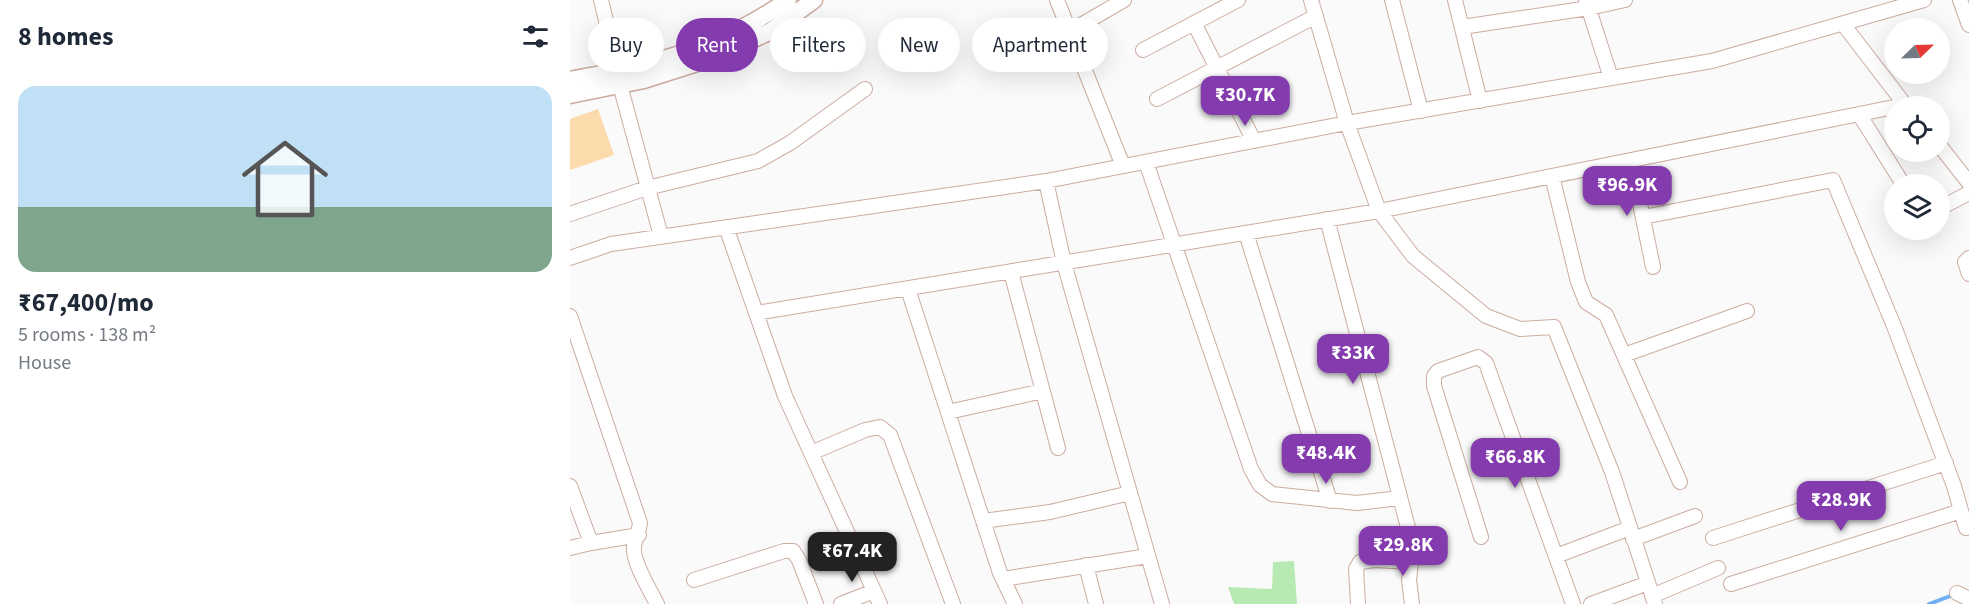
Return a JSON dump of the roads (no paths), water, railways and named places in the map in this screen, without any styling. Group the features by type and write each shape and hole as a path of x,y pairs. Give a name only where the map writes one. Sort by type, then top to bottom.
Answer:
{"main road":[{"path":"570,95 619,77 641,66 705,45 762,18 788,0"},
{"path":"570,80 619,77 644,80 710,59 771,31 814,0"}],"street":[{"path":"601,0 661,236"},
{"path":"1057,0 1064,18"},
{"path":"1094,18 1125,0"},
{"path":"1143,50 1238,0"},
{"path":"1311,0 1347,123 1378,211 1413,256 1486,316 1520,329 1554,327 1612,472 1652,595"},
{"path":"1392,0 1421,111"},
{"path":"1455,0 1480,101"},
{"path":"1462,27 1587,4 1625,0"},
{"path":"570,258 611,244 1046,181 1347,123 1712,61 1924,0"},
{"path":"1960,0 1969,25"},
{"path":"1587,4 1611,78"},
{"path":"1157,99 1316,16"},
{"path":"1194,23 1254,141"},
{"path":"1843,24 1894,96"},
{"path":"1086,72 1123,166"},
{"path":"570,214 648,188 758,161 790,143 865,89"},
{"path":"756,313 1378,211 1884,109"},
{"path":"1859,114 1897,174"},
{"path":"1950,159 1969,183"},
{"path":"1631,160 1653,267"},
{"path":"1146,162 1251,469 1260,485 1272,494 1330,501 1357,502 1400,498"},
{"path":"1552,176 1578,282 1586,302 1606,315 1680,482"},
{"path":"1643,217 1833,180 1894,326 1946,463 1966,528"},
{"path":"1046,181 1064,263 1162,604"},
{"path":"1950,203 1969,193"},
{"path":"1327,219 1416,558 1411,562 1376,560 1360,562 1356,569 1358,604"},
{"path":"726,227 785,396 877,598 842,604"},
{"path":"1246,233 1330,501"},
{"path":"1969,258 1965,262 1969,274"},
{"path":"1011,272 1058,448"},
{"path":"908,289 983,521 1003,579 1015,604"},
{"path":"1624,355 1747,311"},
{"path":"570,318 640,524 634,550 657,604"},
{"path":"1481,537 1434,386 1434,376 1438,371 1478,357 1486,363 1573,604"},
{"path":"948,411 1043,391"},
{"path":"811,453 865,430 880,427 890,435 953,604"},
{"path":"1713,538 1946,463"},
{"path":"570,486 591,543"},
{"path":"983,521 1050,512 1130,493"},
{"path":"1731,584 1961,511"},
{"path":"1556,556 1695,516"},
{"path":"570,548 639,535"},
{"path":"694,580 784,551 793,551 799,560 816,604"},
{"path":"1003,579 1148,556"},
{"path":"1411,562 1409,580 1412,604"},
{"path":"1086,566 1096,604"},
{"path":"1591,604 1652,595 1718,568"}],"waterway":[{"path":"1929,604 1953,595"}]}
